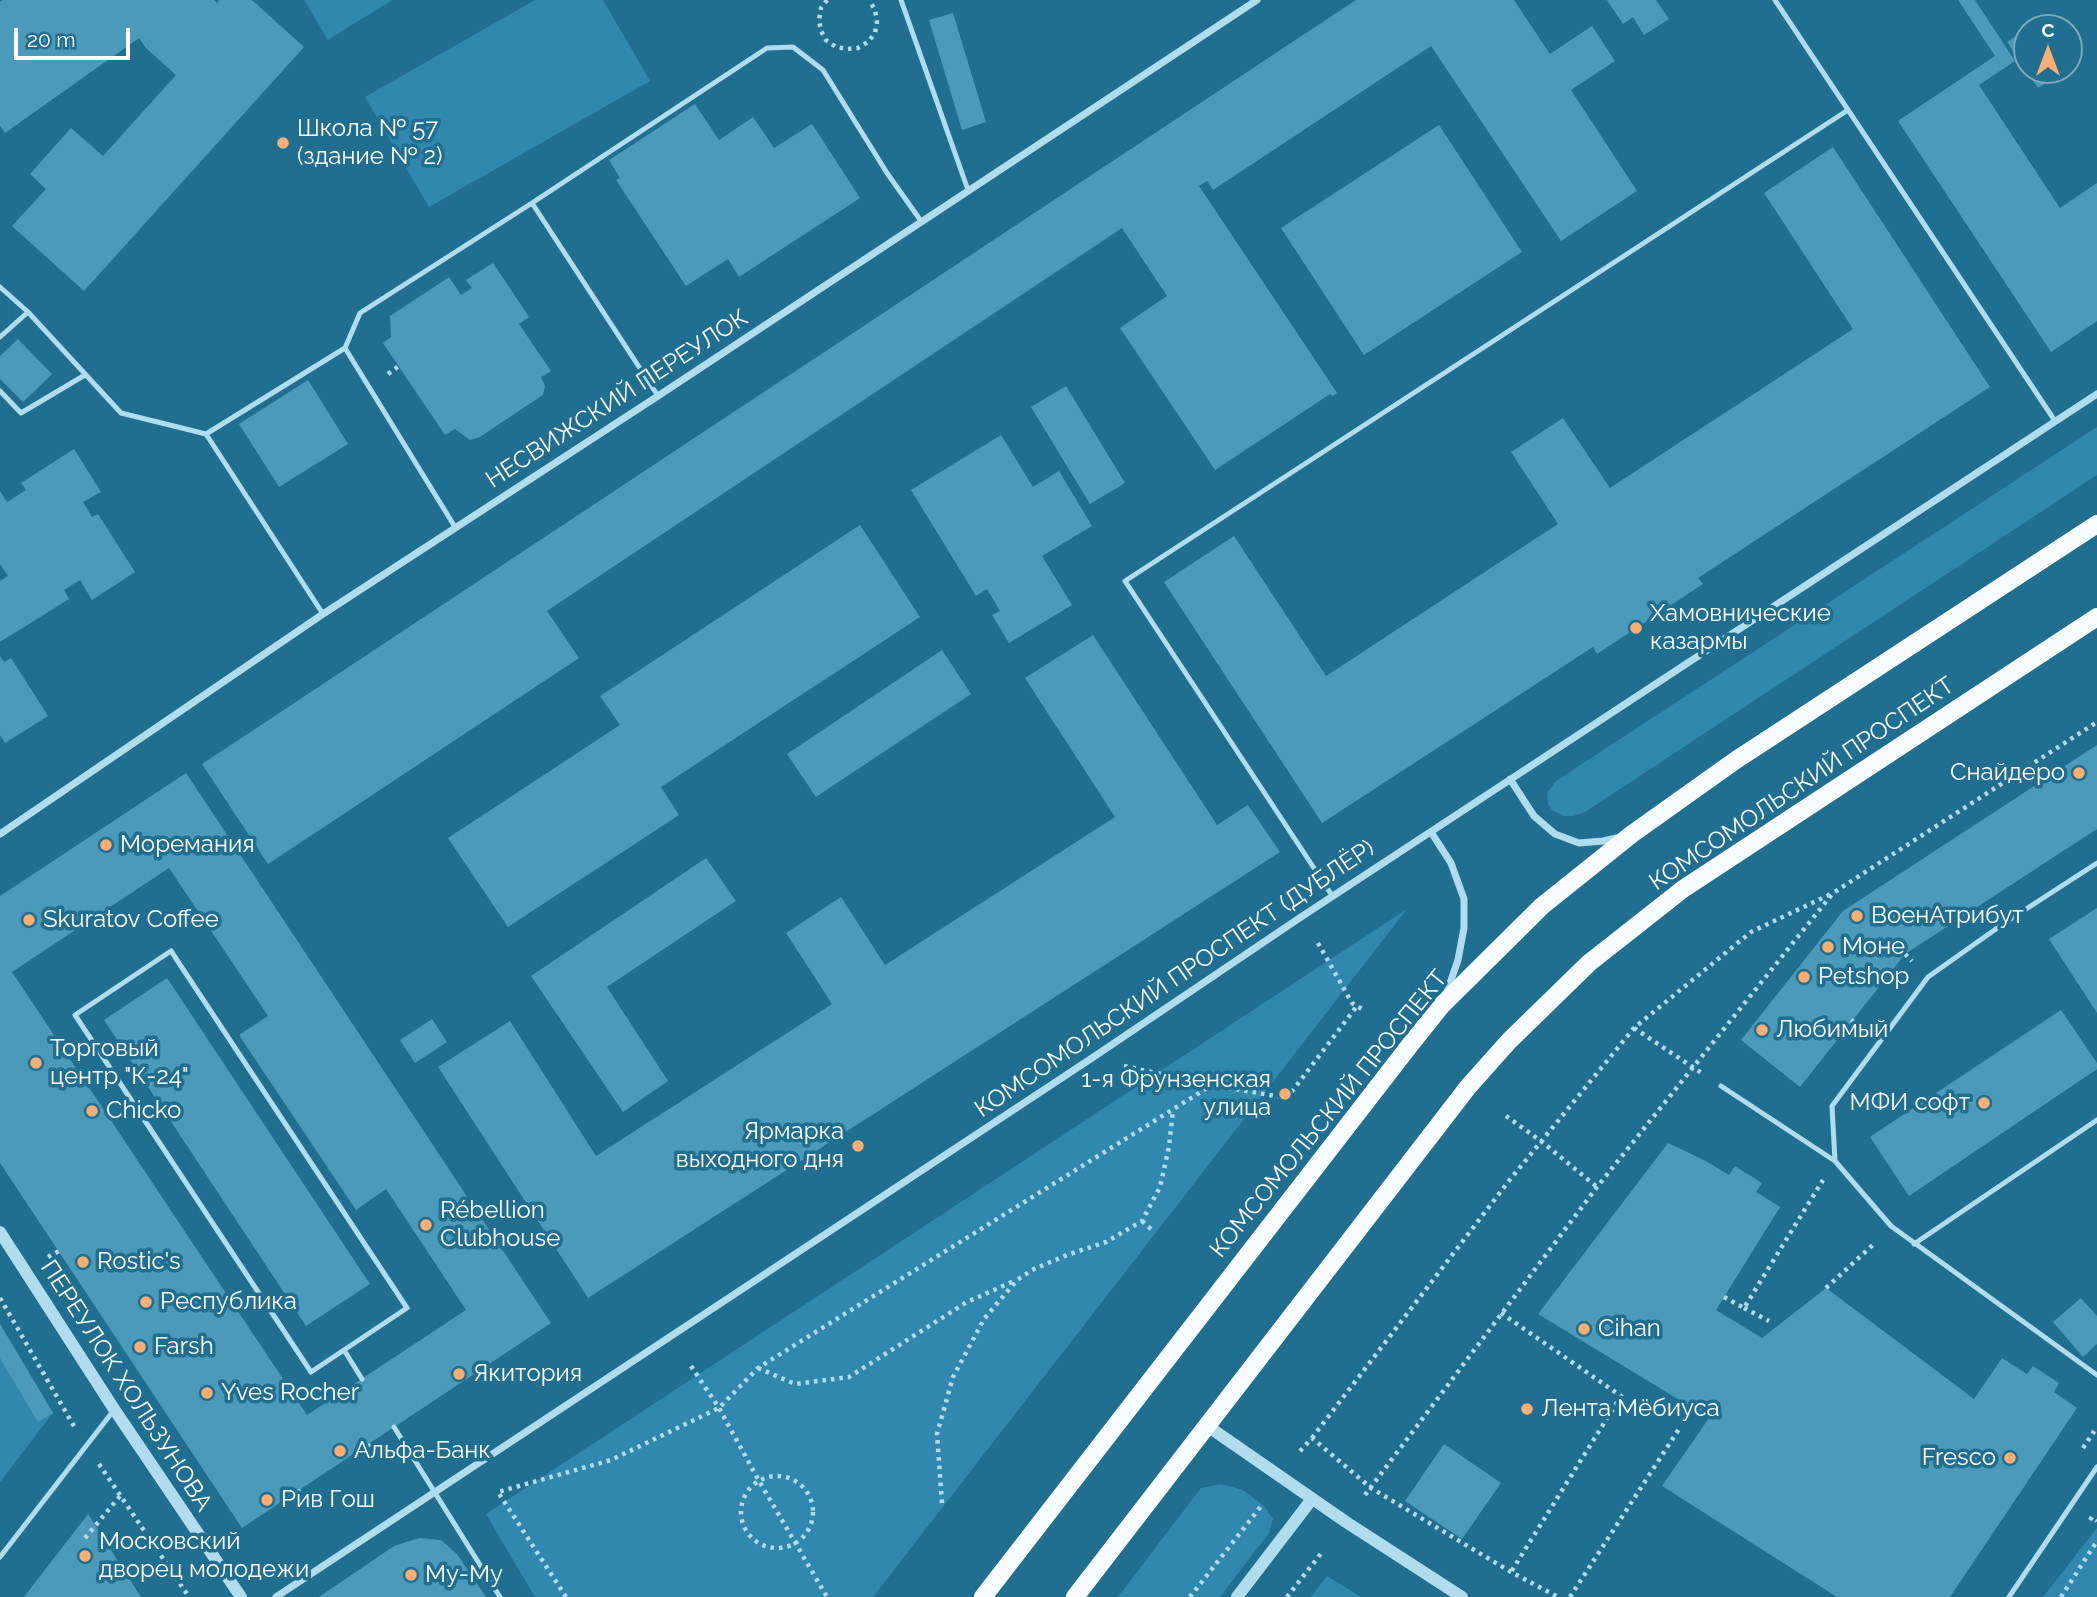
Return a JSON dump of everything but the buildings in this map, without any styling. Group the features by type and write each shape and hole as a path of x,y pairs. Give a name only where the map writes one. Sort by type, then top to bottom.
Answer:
{"main road":[{"name":"КОМСОМОЛЬСКИЙ ПРОСПЕКТ","path":"984,1597 1442,1005 1542,906 1632,834 1736,761 2097,524"},
{"name":"КОМСОМОЛЬСКИЙ ПРОСПЕКТ","path":"1075,1597 1468,1087 1509,1041 1589,963 1683,889 2097,617"}],"street":[{"name":"НЕСВИЖСКИЙ ПЕРЕУЛОК","path":"0,834 323,614 1257,0"},
{"name":"КОМСОМОЛЬСКИЙ ПРОСПЕКТ (ДУБЛЁР)","path":"276,1597 1510,779 2097,394"},
{"path":"1510,779 1534,816 1555,834 1579,843 1632,834"},
{"path":"1431,832 1451,863 1464,899 1464,928 1458,960 1442,1005"},
{"name":"ПЕРЕУЛОК ХОЛЬЗУНОВА","path":"0,1232 114,1409 241,1597"},
{"path":"1206,1426 1462,1597"},
{"path":"1237,1597 1312,1499"}],"lane":[{"path":"901,0 968,190"},
{"path":"1775,0 2055,421"},
{"path":"206,434 345,348 360,313 767,48 793,47 822,71 921,221"},
{"path":"1332,897 1125,581 1848,110"},
{"path":"532,203 658,396"},
{"path":"0,287 28,312 121,413 206,434 323,614"},
{"path":"0,337 28,312"},
{"path":"345,348 455,527"},
{"path":"0,391 21,413 85,375"},
{"path":"1835,1161 1832,1107 1928,977 2097,863"},
{"path":"171,951 407,1308 344,1350 311,1371 75,1015 171,951"},
{"path":"1721,1086 1835,1161 1891,1227 2096,1372"},
{"path":"1914,1244 2097,1120"},
{"path":"344,1350 362,1379"},
{"path":"0,1557 114,1409"},
{"path":"394,1427 500,1597"},
{"path":"2009,1597 2097,1466"}],"path":[{"path":"827,0 821,8 821,31 836,47 847,49 858,48 868,42 875,33 875,10 869,0"},
{"path":"382,377 399,366"},
{"path":"1300,1451 1633,1027 1751,932 1833,893 2097,722"},
{"path":"1366,1495 1597,1187 1833,893"},
{"path":"1318,943 1352,1003 1365,1012"},
{"path":"1092,1058 1212,1085 1287,1098 1357,1006"},
{"path":"1633,1027 1721,1086"},
{"path":"566,1597 498,1492 611,1460 719,1408 758,1368 1212,1085"},
{"path":"758,1368 795,1384 849,1377 967,1302 1017,1280 1034,1269 1106,1242 1142,1221 1160,1187 1169,1147 1173,1110"},
{"path":"1506,1116 1597,1187"},
{"path":"1744,1308 1835,1161"},
{"path":"1142,1221 1151,1229"},
{"path":"1826,1288 1891,1227"},
{"path":"48,1257 59,1251"},
{"path":"942,1503 937,1434 953,1377 984,1319 1017,1280"},
{"path":"1724,1297 1769,1321"},
{"path":"0,1298 86,1446 189,1597"},
{"path":"1501,1312 1621,1396 1511,1573"},
{"path":"691,1366 719,1408 827,1597"},
{"path":"1570,1597 1679,1429"},
{"path":"1312,1438 1371,1488 1511,1573 1558,1597"},
{"path":"368,1444 376,1460"},
{"path":"780,1477 791,1479 801,1485 808,1494 813,1516 810,1527 795,1544 771,1547 760,1544 750,1536 741,1513 749,1490 759,1481 780,1477"},
{"path":"298,1490 307,1505"},
{"path":"85,1538 120,1496"},
{"path":"1190,1597 1262,1505"},
{"path":"2061,1597 2097,1541"},
{"path":"1287,1597 1324,1551"}],"shaded area":[{"path":"304,0 392,0 328,40"},
{"path":"535,0 603,0 650,81 429,207 365,97"},
{"path":"2097,427 2097,475 1585,812 1563,816 1552,810 1548,804 1547,793 1556,781"},
{"path":"1407,909 873,1597 535,1597 486,1514"},
{"path":"0,1324 53,1413 0,1482"},
{"path":"1221,1484 1243,1490 1264,1506 1273,1519 1269,1533 1220,1597 1118,1597 1201,1488"},
{"path":"2097,1528 2097,1597 2043,1597"},
{"path":"1327,1576 1361,1597 1311,1597"}],"place":[{"name":"Школа № 57 (здание № 2)","path":"283,143"},
{"name":"Хамовнические казармы","path":"1636,628"},
{"name":"Снайдеро","path":"2079,773"},
{"name":"Моремания","path":"106,845"},
{"name":"ВоенАтрибут","path":"1857,916"},
{"name":"Skuratov Coffee","path":"29,920"},
{"name":"Моне","path":"1828,947"},
{"name":"Petshop","path":"1804,977"},
{"name":"Любимый","path":"1762,1030"},
{"name":"Торговый центр \"К-24\"","path":"36,1063"},
{"name":"1-я Фрунзенская улица","path":"1285,1094"},
{"name":"МФИ софт","path":"1984,1103"},
{"name":"Chicko","path":"92,1111"},
{"name":"Ярмарка выходного дня","path":"858,1146"},
{"name":"Rébellion Clubhouse","path":"426,1225"},
{"name":"Rostic's","path":"83,1262"},
{"name":"Республика","path":"146,1302"},
{"name":"Cihan","path":"1584,1329"},
{"name":"Farsh","path":"140,1347"},
{"name":"Якитория","path":"459,1374"},
{"name":"Yves Rocher","path":"207,1393"},
{"name":"Лента Мёбиуса","path":"1527,1409"},
{"name":"Альфа-Банк","path":"340,1451"},
{"name":"Fresco","path":"2010,1458"},
{"name":"Рив Гош","path":"267,1500"},
{"name":"Московский дворец молодежи","path":"85,1556"},
{"name":"Му-Му","path":"411,1575"}]}
